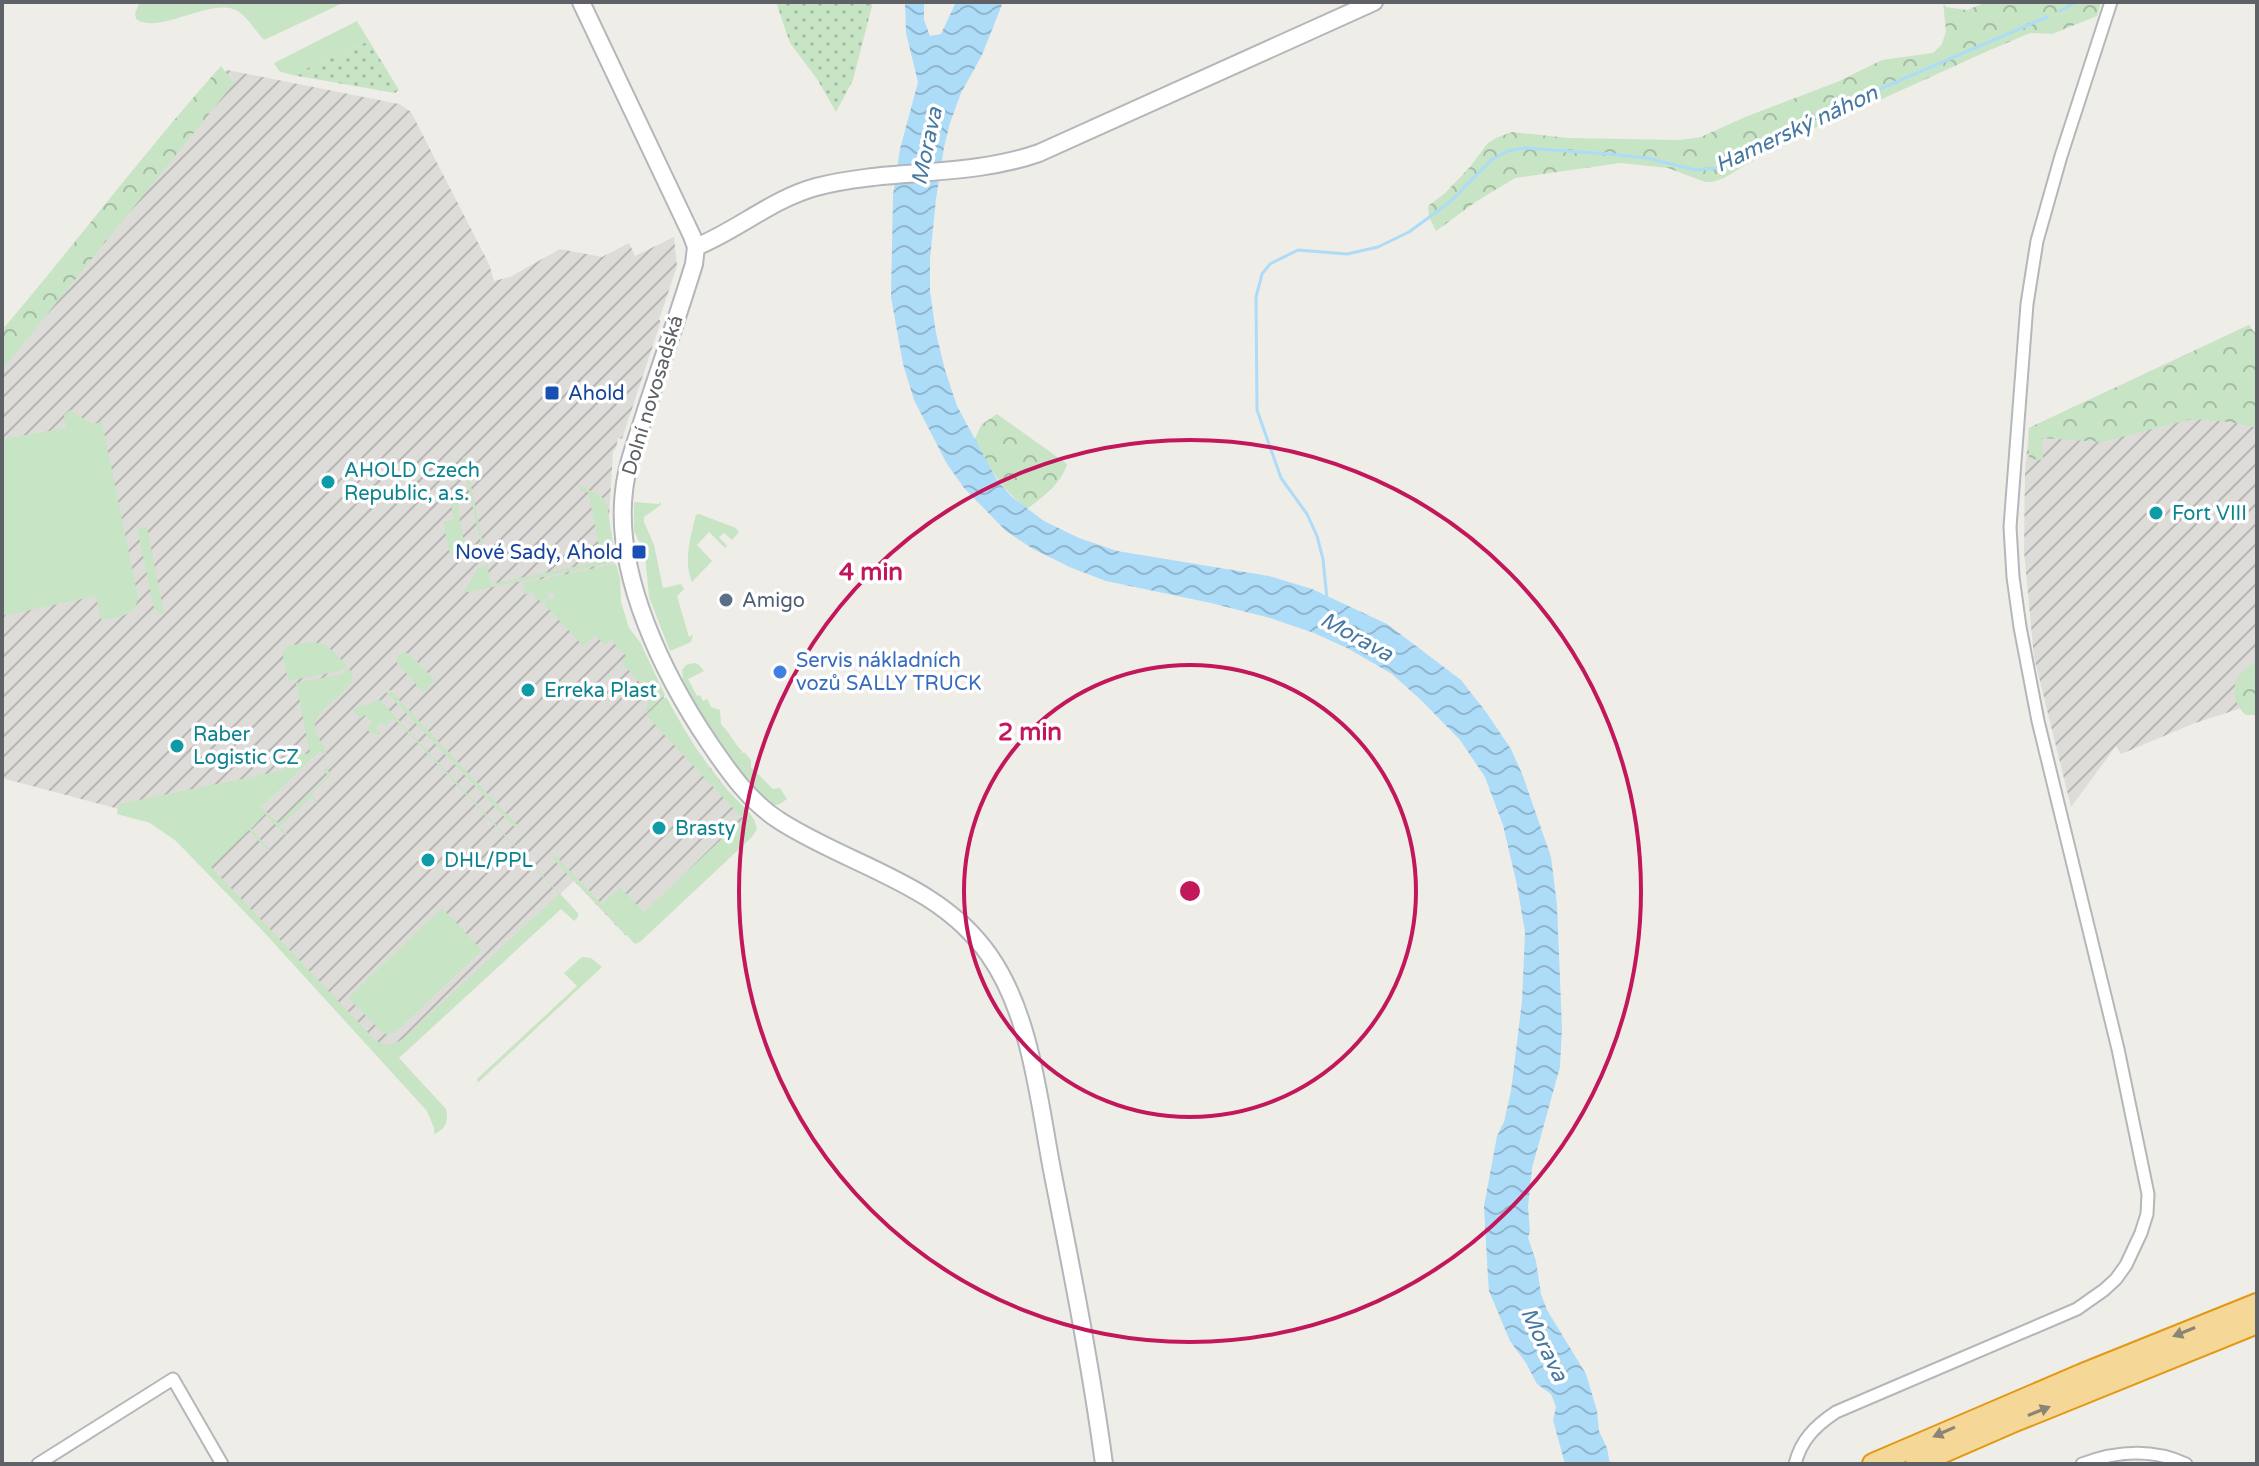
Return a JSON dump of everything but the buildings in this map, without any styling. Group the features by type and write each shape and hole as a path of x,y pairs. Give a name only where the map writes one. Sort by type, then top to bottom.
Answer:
{"highway":[{"path":"1873,1464 2004,1406 2257,1304"},
{"path":"1916,1464 2257,1323"}],"main road":[{"path":"581,2 696,247 800,192 863,179 988,165 1028,157 1374,2"},
{"name":"Dolní novosadská","path":"696,247 694,264 628,466 623,504 625,540 642,609 680,699 749,795 777,820 899,880 929,899 975,937 1002,976 1019,1017 1032,1066 1087,1356 1104,1464"}],"street":[{"path":"1795,1464 1799,1450 1811,1431 1836,1412 2077,1309 2090,1300 2116,1279 2126,1265 2147,1214 2145,1171 2122,1064 2038,721 2018,615 2010,527 2027,304 2037,241 2111,2"},
{"path":"38,1464 173,1379 222,1464"},
{"path":"2082,1464 2115,1454 2142,1452 2163,1455 2186,1464"}],"shaded area":[{"path":"227,70 399,104 411,112 489,264 494,281 510,277 560,249 602,257 629,243 635,256 674,237 677,266 622,439 618,438 613,451 610,536 619,601 627,629 685,734 749,819 625,935 574,881 387,1058 175,833 179,825 2,778 2,357"},
{"path":"2249,325 2257,336 2257,703 2195,723 2121,754 2116,746 2071,807 2034,657 2024,551 2029,428"}],"green space":[{"path":"140,2 345,2 264,40 246,18 233,9 209,9 146,23 136,19"},
{"path":"776,2 873,2 853,80 836,112 817,79 790,43"},
{"path":"1943,2 1946,7 1967,10 1987,2 2101,2 2097,16 2052,34 2030,33 1990,50 1792,137 1712,182 1668,168 1620,163 1515,178 1436,231 1429,217 1428,206 1445,193 1487,144 1496,138 1512,132 1569,138 1680,140 1701,137 1837,82 1882,60 1933,53 1942,44 1946,31"},
{"path":"357,21 369,41 292,75 279,71 274,63"},
{"path":"369,41 399,90 395,93 292,75"},
{"path":"221,66 234,83 2,370 2,330"},
{"path":"2249,325 2257,336 2257,428 2192,419 2101,442 2042,438 2043,460 2029,459 2029,428"},
{"path":"70,410 92,424 102,422 137,604 125,615 101,620 96,596 2,616 2,439 66,428 64,415"},
{"path":"997,414 1067,464 1056,484 1027,509 997,478 974,441 981,425"},
{"path":"465,456 491,584 602,561 588,492 581,492 579,485 602,497 607,505 616,562 463,593 478,568 486,566 462,459"},
{"path":"455,493 464,542 460,550 450,555 443,522 454,519 449,495"},
{"path":"660,501 661,505 644,517 644,522 654,545 663,588 681,584 684,589 677,596 689,637 693,635 691,642 670,651 649,597 646,565 634,531 634,502 659,504"},
{"path":"696,515 736,528 739,532 732,540 724,533 719,537 727,546 725,548 709,532 697,545 712,561 692,582 688,566 689,548"},
{"path":"147,527 164,614 154,608 137,528"},
{"path":"616,564 621,602 629,628 640,642 665,695 645,714 650,696 621,662 626,656 611,640 605,645 595,635 583,646 544,604 555,597 551,592 542,603 531,592 525,595 523,583"},
{"path":"309,642 325,644 347,665 340,671 288,681 284,649"},
{"path":"403,652 410,654 435,680 423,692 397,663 397,657"},
{"path":"2257,660 2257,715 2246,715 2236,698 2235,684"},
{"path":"694,663 704,671 688,679 697,696 700,695 703,701 707,699 711,707 720,710 721,724 742,751 741,754 744,752 751,760 751,767 773,789 780,788 787,799 782,803 776,805 765,800 753,788 709,729 680,680 686,665"},
{"path":"349,668 353,677 350,684 316,720 315,731 325,747 326,755 320,751 261,807 278,823 328,776 324,770 351,744 327,769 331,775 311,794 318,804 311,798 280,826 285,835 265,814 251,829 270,850 249,830 211,867 375,1040 386,1044 404,1038 559,894 399,723 392,719 385,726 381,723 376,728 381,734 366,729 372,723 365,715 360,719 353,710 379,699 578,913 574,921 561,909 399,1058 446,1109 445,1124 434,1134 427,1111 176,841 150,823 117,814 119,804 285,770 283,758 310,753 296,683 342,674"},
{"path":"389,689 520,828 513,826 386,692"},
{"path":"666,697 706,763 752,816 757,829 635,944 552,858 555,855 602,904 620,887 644,912 743,819 646,715"},
{"path":"442,908 482,950 395,1033 384,1034 348,998"},
{"path":"582,957 591,958 602,967 469,1091 478,1082 477,1079 577,986 564,973"}],"water":[{"name":"Morava","path":"905,2 924,2 924,20 930,36 941,34 956,2 1003,2 950,123 936,199 930,259 930,291 945,370 957,406 997,480 1012,497 1044,521 1079,538 1117,551 1269,576 1312,589 1387,624 1461,680 1511,749 1551,857 1557,905 1562,1028 1560,1067 1532,1168 1528,1238 1547,1310 1586,1374 1610,1464 1565,1464 1553,1420 1556,1407 1551,1394 1537,1384 1510,1341 1489,1291 1484,1206 1497,1136 1504,1122 1511,1091 1522,1001 1525,932 1503,825 1485,777 1460,740 1422,701 1392,674 1347,648 1270,618 1106,581 1072,568 1033,549 1006,531 964,488 947,464 914,400 903,364 891,297 893,195 900,149 918,82 906,33"}],"waterway":[{"name":"Hamerský náhon","path":"2060,11 2076,2"},
{"name":"Hamerský náhon","path":"1327,599 1317,536 1307,514 1281,478 1257,410 1256,297 1262,274 1270,264 1298,250 1347,254 1378,247 1409,232 1451,201 1491,160 1508,151 1525,148 1608,154 1647,158 1695,170 1717,168 1787,129 2047,17"}],"place":[{"name":"Ahold","path":"552,393"},
{"name":"AHOLD Czech Republic, a.s.","path":"328,482"},
{"name":"Fort VIII","path":"2156,513"},
{"name":"Nové Sady, Ahold","path":"639,552"},
{"name":"Amigo","path":"726,600"},
{"name":"Servis nákladních vozů SALLY TRUCK","path":"780,672"},
{"name":"Erreka Plast","path":"528,690"},
{"name":"Raber Logistic CZ","path":"177,746"},
{"name":"Brasty","path":"659,828"},
{"name":"DHL/PPL","path":"428,860"}]}
